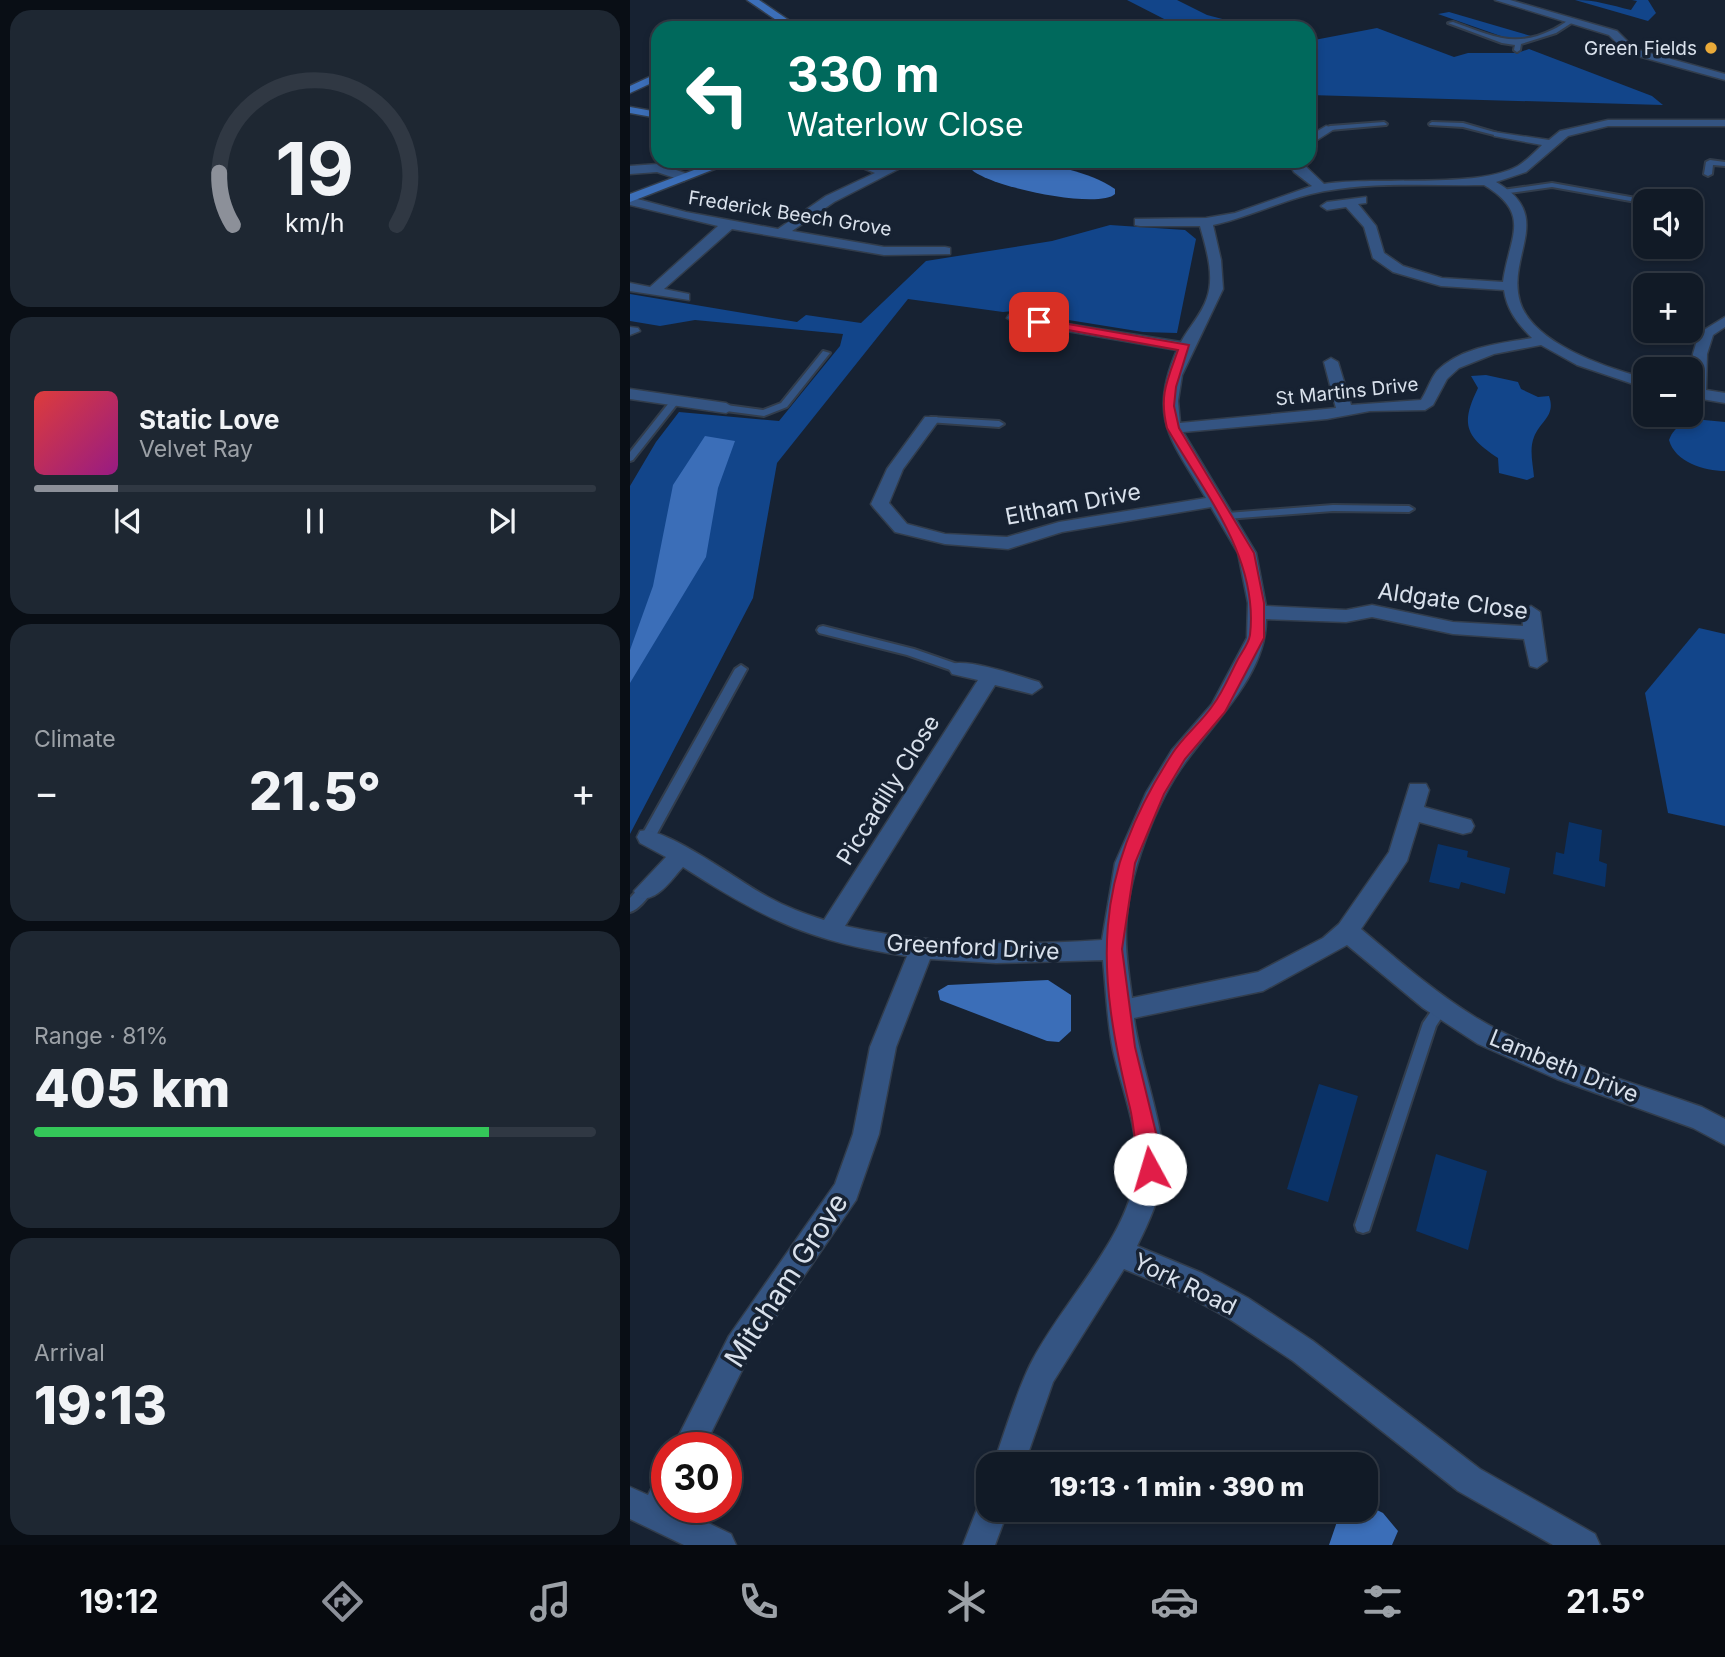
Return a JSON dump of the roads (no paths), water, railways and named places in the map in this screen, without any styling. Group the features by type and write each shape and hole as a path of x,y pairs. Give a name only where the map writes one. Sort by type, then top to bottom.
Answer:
{"street":[{"path":"752,0 784,21"},
{"path":"1508,1 1613,33 1631,51 1725,77"},
{"path":"630,90 651,80"},
{"path":"630,110 651,114"},
{"path":"1140,222 1206,222 1238,216 1321,188 1349,184 1486,181 1522,169 1549,143 1578,128 1608,123 1725,123"},
{"path":"1316,137 1330,128"},
{"path":"1498,134 1549,143"},
{"path":"630,170 658,168 684,177"},
{"path":"630,200 709,168"},
{"path":"873,168 885,172"},
{"path":"780,233 830,199 893,168"},
{"path":"1298,168 1321,188"},
{"path":"1486,181 1513,200 1521,228 1509,286 1514,306 1542,340 1587,366 1633,379"},
{"path":"1327,206 1364,199"},
{"name":"Frederick Beech Grove","path":"630,200 676,216 728,225 908,252 945,251"},
{"path":"1349,202 1366,219 1378,255 1398,269 1441,282 1509,286"},
{"name":"York Road","path":"1206,222 1214,263 1214,297 1185,347 1170,387 1168,406 1173,428 1247,553 1257,612 1257,638 1230,691 1179,755 1145,816 1126,863 1114,925 1114,949 1123,1010 1125,1047 1147,1137 1150,1169 1141,1210 1119,1253 1192,1283 1238,1308 1303,1351 1469,1480 1584,1545"},
{"path":"653,291 682,268 697,248 728,225"},
{"path":"630,287 684,297"},
{"path":"1014,318 1185,347"},
{"path":"1700,357 1706,333 1725,321"},
{"name":"St Martins Drive","path":"1173,428 1345,410 1425,405 1430,400 1433,386 1446,371 1462,361 1475,354 1542,340"},
{"path":"1332,362 1345,410"},
{"path":"630,394 726,408"},
{"path":"1703,394 1725,398"},
{"name":"Eltham Drive","path":"931,420 894,469 880,504 901,528 945,539 1008,543 1059,527 1222,509"},
{"name":"Aldgate Close","path":"1257,612 1346,616 1372,611 1453,628 1533,633 1537,661"},
{"path":"1531,611 1533,633"},
{"path":"959,668 1032,687"},
{"name":"Piccadilly Close","path":"829,932 991,676"},
{"path":"1123,1010 1263,981 1331,945 1347,931 1399,855 1415,801 1463,826"},
{"name":"Greenford Drive","path":"648,837 683,854 752,901 829,932 922,948 1061,953 1114,949"},
{"path":"637,899 683,854"},
{"name":"Lambeth Drive","path":"1347,931 1408,985 1486,1036 1548,1064 1702,1119 1725,1133"},
{"name":"Mitcham Grove","path":"696,1432 739,1346 846,1191 866,1133 883,1047 922,948"},
{"path":"1013,1452 1041,1374 1096,1284 1119,1253"},
{"path":"650,1502 720,1545"},
{"path":"979,1545 988,1522"}],"lane":[{"path":"1451,23 1518,46 1554,32 1571,21"},
{"path":"1330,128 1384,124"},
{"path":"1432,124 1463,125 1498,134"},
{"path":"1708,174 1710,162 1725,164"},
{"path":"1503,192 1552,185 1633,199"},
{"path":"726,408 764,412 784,405 826,352"},
{"path":"630,458 675,401"},
{"path":"931,420 999,424"},
{"path":"1222,509 1409,509"},
{"path":"823,630 910,652 959,668"},
{"path":"648,837 741,669"},
{"path":"1363,1225 1430,1023 1441,1008"}],"place":[{"name":"Green Fields","path":"1711,48"}]}
